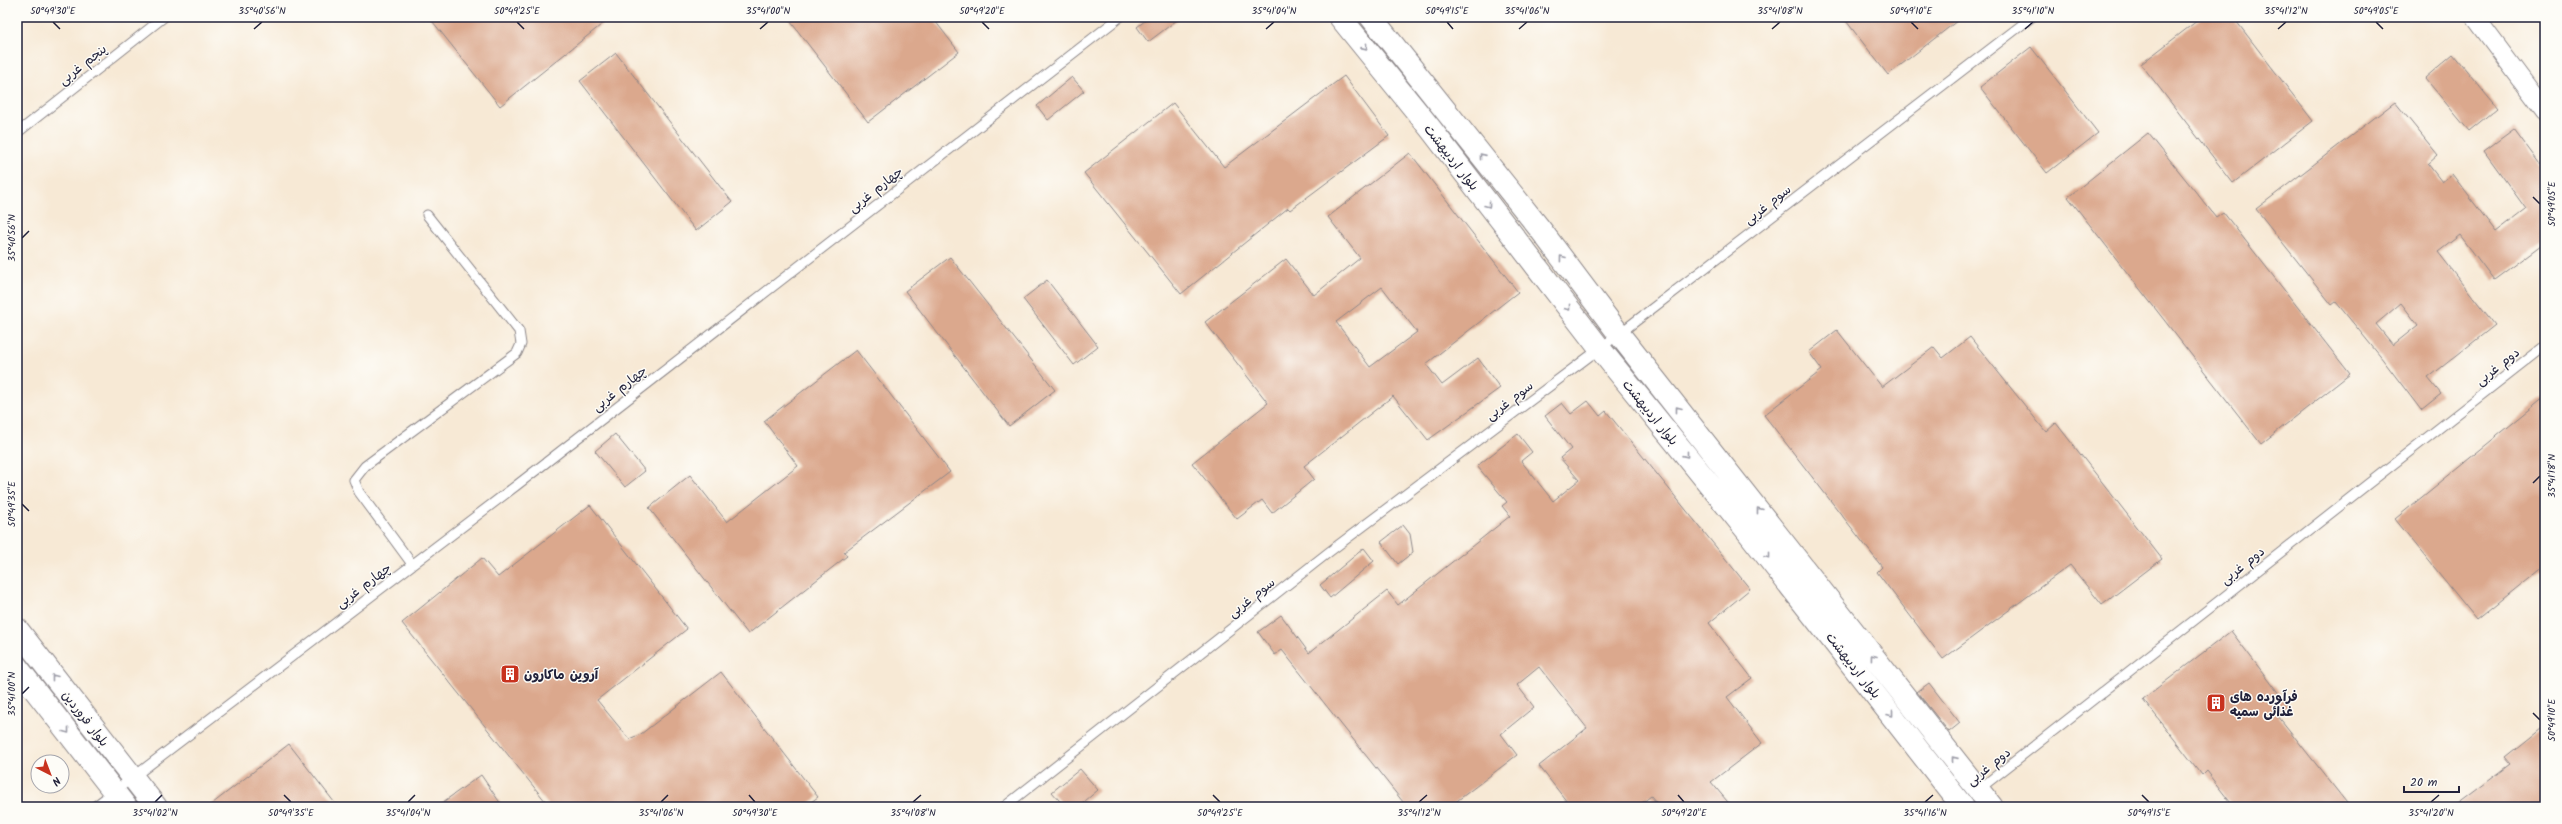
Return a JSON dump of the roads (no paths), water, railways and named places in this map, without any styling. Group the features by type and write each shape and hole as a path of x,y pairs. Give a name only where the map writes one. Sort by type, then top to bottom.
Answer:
{"street":[{"name":"بلوار اردیبهشت","path":"1340,17 1430,128 1600,349 1748,532 1960,806"},
{"name":"بلوار اردیبهشت","path":"1371,17 1540,229 1619,334 1992,807"},
{"path":"2475,17 2545,111"},
{"name":"بلوار فروردین","path":"17,629 156,807"},
{"name":"بلوار فروردین","path":"17,667 120,799"},
{"path":"96,767 115,778 121,774 114,753"}],"lane":[{"name":"پنجم غربی","path":"17,133 164,17"},
{"name":"چهارم غربی","path":"94,807 120,799 132,777 412,564 1120,17"},
{"name":"سوم غربی","path":"1004,807 1329,552 1600,349 2032,17"},
{"path":"412,564 359,492 354,480 366,466 517,353 522,337 519,331 427,215"},
{"name":"دوم غربی","path":"1960,806 1978,790 2545,345"}],"place":[{"name":"آروین ماکارون","path":"510,674"},
{"name":"فرآورده های غذائی سمیه","path":"2216,703"}]}
